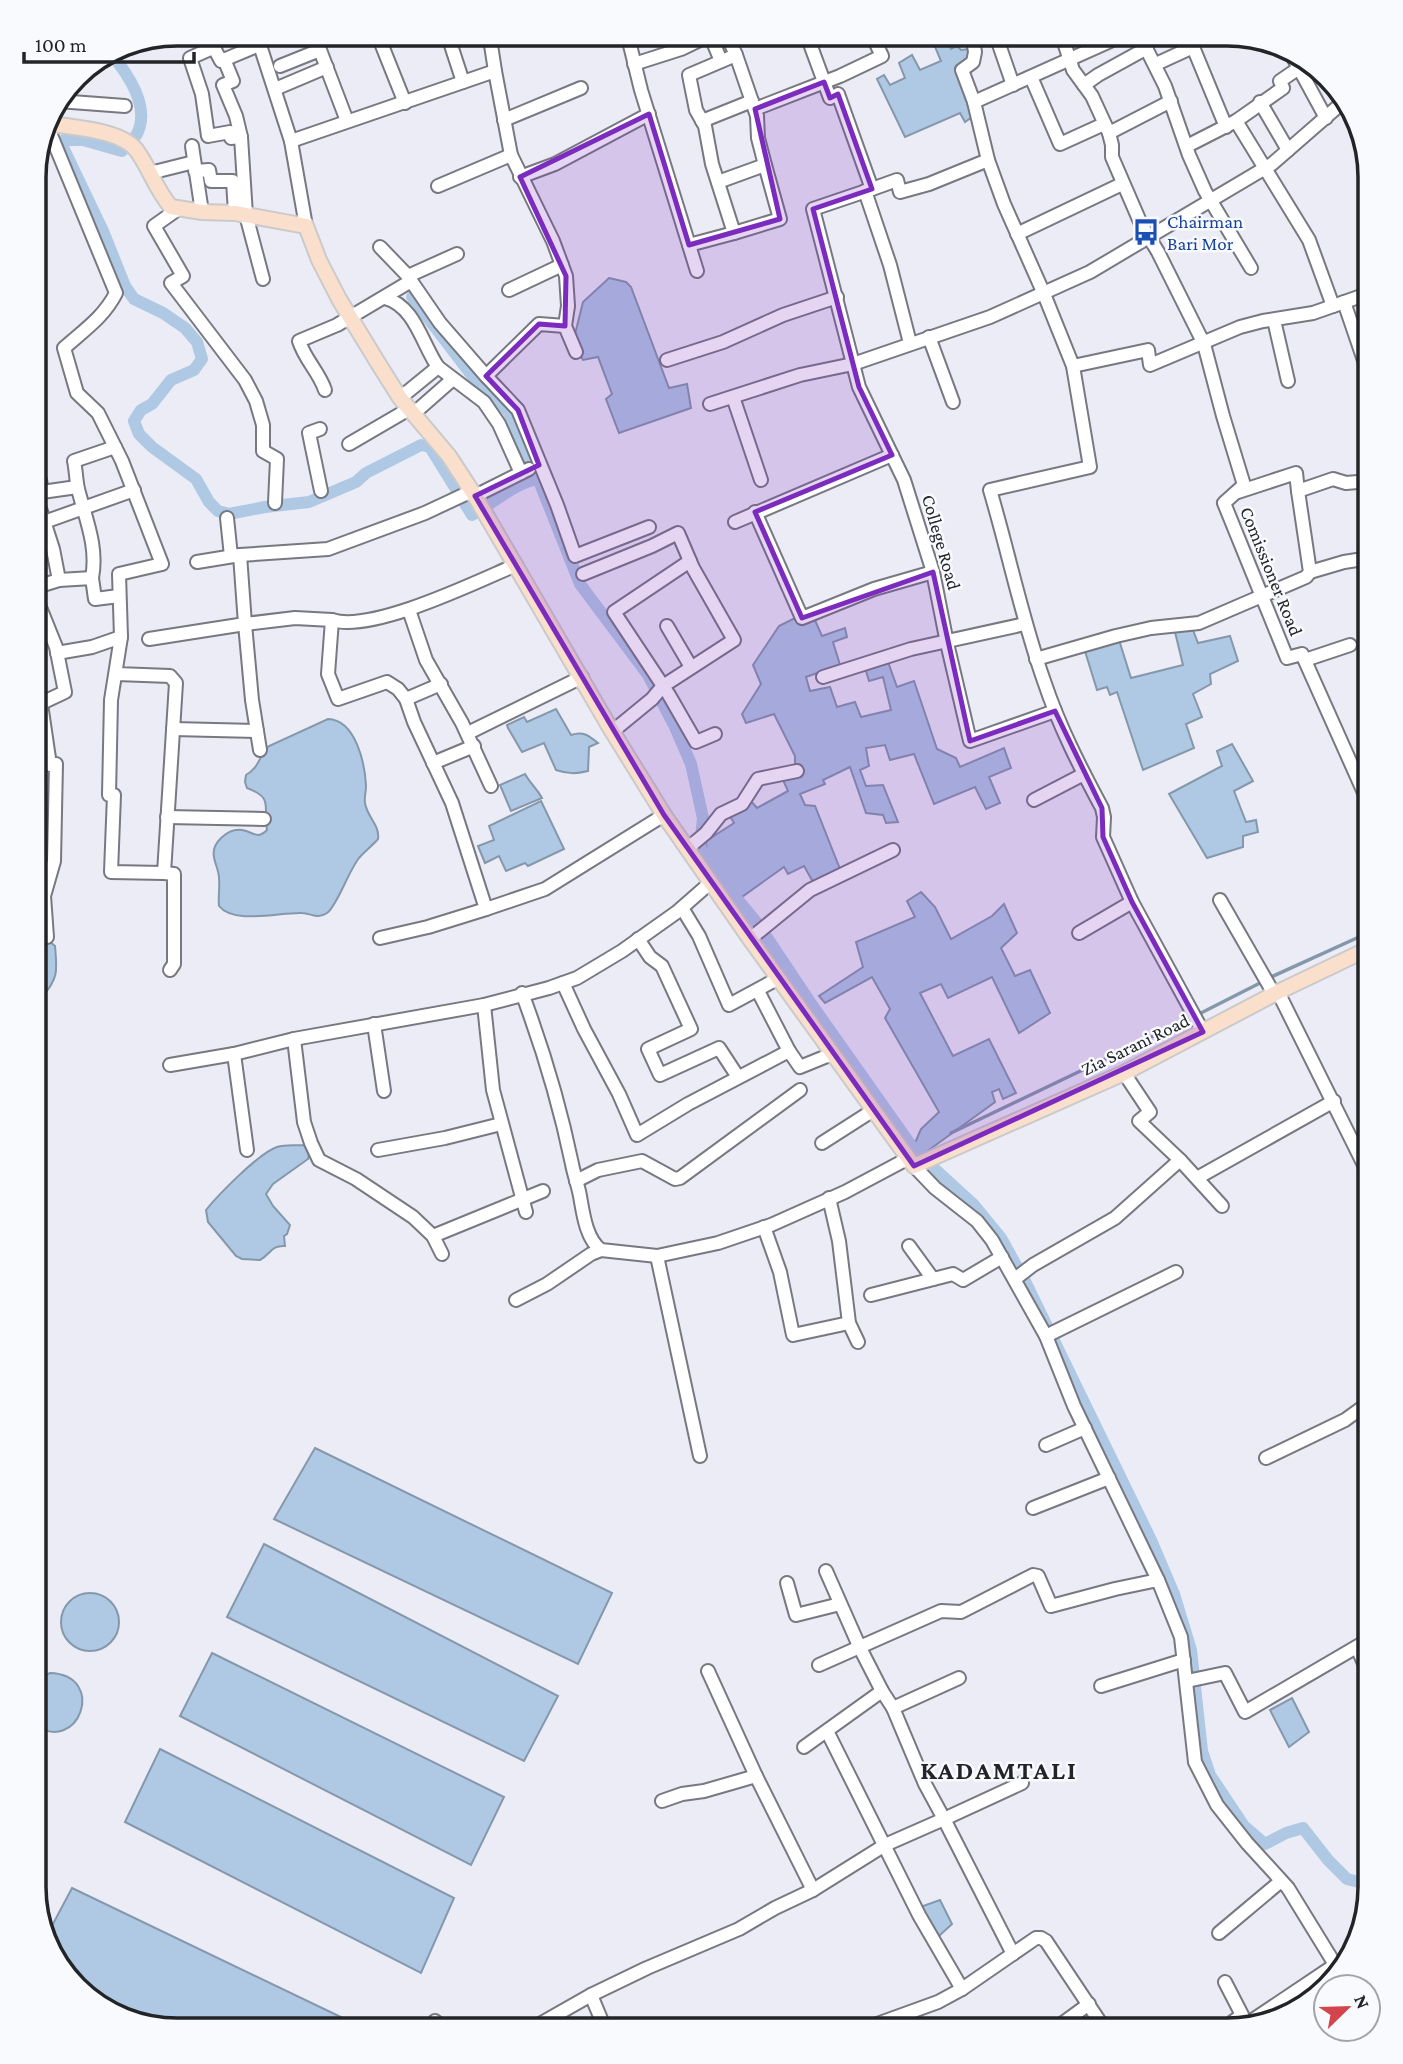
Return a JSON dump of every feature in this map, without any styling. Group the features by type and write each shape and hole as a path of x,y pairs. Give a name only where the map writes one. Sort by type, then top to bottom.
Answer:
{"main road":[{"path":"57,123 89,130 130,144 166,201 178,209 240,214 306,226 319,260 351,318 440,445 469,496 492,523 664,815 690,847 710,883 752,937 872,1111 914,1164"},
{"name":"Zia Sarani Road","path":"914,1164 952,1150 1125,1073 1276,993 1358,954"}],"street":[{"path":"241,137 231,138 230,132 208,136 201,94 190,58 215,47 221,61 245,46"},
{"path":"260,46 291,141 306,226"},
{"path":"382,46 405,103"},
{"path":"451,46 463,82"},
{"path":"491,46 511,155 566,276 568,306 565,326 576,352"},
{"path":"630,46 697,271"},
{"path":"635,64 687,46"},
{"path":"715,46 721,61"},
{"path":"689,245 780,219 758,138 753,105 732,46"},
{"path":"811,46 830,98 838,94 869,190 910,343"},
{"path":"702,121 824,82 882,56 878,46"},
{"path":"974,46 973,62 962,70 974,102 988,160 1073,366 1090,467 990,490 1026,624 1055,711 1102,808 1103,837 1132,902 1203,1032"},
{"path":"1000,46 1013,85"},
{"name":"Comissioner Road","path":"1065,46 1077,78 1084,85 1106,129 1122,184 1204,344 1244,485 1224,503 1261,596 1287,658 1302,654 1358,779"},
{"path":"974,102 1099,46"},
{"path":"1156,64 1193,47 1231,124 1265,168 1309,240 1358,350"},
{"path":"1084,85 1147,48 1156,64 1211,201 1251,268"},
{"path":"280,66 320,50 347,121"},
{"path":"734,233 702,121 696,110 689,75 736,55"},
{"path":"224,59 233,81 223,86 236,116 241,137 240,214"},
{"path":"275,89 327,67"},
{"path":"1187,146 1231,124 1283,88 1280,81 1299,68 1326,118"},
{"path":"291,141 495,71"},
{"path":"1031,77 1060,144 1106,129 1171,101"},
{"path":"504,120 581,88"},
{"path":"1260,102 1288,150"},
{"path":"69,103 125,106"},
{"path":"710,404 800,375 853,364 990,317 1044,294 1090,272 1265,168 1326,118 1336,105"},
{"path":"520,177 555,164 649,114"},
{"path":"52,136 116,293 89,328 64,348 77,393 98,413 115,447 162,564 119,574 121,637 111,700 108,795 114,795 111,872 174,874 174,964 170,971"},
{"path":"192,146 202,212"},
{"path":"438,186 511,155"},
{"path":"869,190 897,180 900,192 929,184 988,160"},
{"path":"718,182 765,165"},
{"path":"150,173 195,167 209,170 211,181 233,181 240,214 263,279"},
{"path":"1017,233 1122,184"},
{"name":"College Road","path":"869,190 813,209 859,387 904,480 933,572 970,741 1055,711"},
{"path":"178,209 153,226 183,276 171,283 245,380 256,401 263,425 263,452 278,459 275,503"},
{"path":"380,247 410,279 440,323 518,410 575,556 649,527"},
{"path":"325,390 321,377 303,354 299,341 351,318 410,279 457,254"},
{"path":"509,290 562,265"},
{"path":"667,360 723,342 783,315 836,297"},
{"path":"1073,366 1148,350 1150,365 1240,327 1313,313 1358,297"},
{"path":"385,298 394,300 406,310 438,367 484,402 499,424 521,472"},
{"path":"1274,320 1288,381"},
{"path":"486,376 539,324 565,326"},
{"path":"929,337 953,402"},
{"path":"410,405 438,367"},
{"path":"349,444 453,379"},
{"path":"733,397 761,480"},
{"path":"320,429 309,433 321,491"},
{"path":"115,447 74,461 77,487 96,562 92,578 96,598 119,596"},
{"path":"735,522 892,455"},
{"path":"197,562 235,555 328,549 469,496 539,465"},
{"path":"1235,494 1296,473 1310,572"},
{"path":"1298,491 1333,479 1346,483 1358,482"},
{"path":"46,491 77,487"},
{"path":"46,522 134,490"},
{"path":"755,512 802,618 874,589 933,572"},
{"path":"226,518 246,624 260,750"},
{"path":"583,574 678,533 690,561 734,640 662,686 652,699 613,732"},
{"path":"46,539 57,563 59,580"},
{"path":"1037,659 1139,631 1199,623 1300,582 1310,572 1358,560"},
{"path":"690,561 614,611 696,742 715,734"},
{"path":"149,639 295,618 343,623 409,610 516,565"},
{"path":"46,584 59,580 92,578"},
{"path":"409,610 426,660 468,733 491,786"},
{"path":"332,620 328,674 338,699 387,682 398,689 406,699 452,803 486,909"},
{"path":"46,624 57,653 65,692 46,701"},
{"path":"823,677 911,649 1026,624"},
{"path":"667,626 691,667"},
{"path":"57,653 92,647 121,637"},
{"path":"1305,660 1350,645"},
{"path":"117,674 170,676 174,679 164,873"},
{"path":"468,733 582,677"},
{"path":"406,699 441,684"},
{"path":"173,729 257,731"},
{"path":"433,763 474,746"},
{"path":"46,747 50,765 56,764 54,861 46,889"},
{"path":"690,847 721,814 742,804 758,779 797,771"},
{"path":"1034,800 1084,774"},
{"path":"380,938 428,927 545,889 664,815"},
{"path":"167,817 264,819"},
{"path":"752,937 810,890 892,850"},
{"path":"170,1065 484,1004 563,983 604,963 682,908 710,883"},
{"path":"1220,900 1276,993 1358,1152"},
{"path":"1079,933 1132,902"},
{"path":"682,908 699,936 729,1005 779,978"},
{"path":"46,923 47,937"},
{"path":"638,939 650,957 663,966 691,1029 648,1049 660,1076 719,1048 738,1077"},
{"path":"563,983 584,1029 625,1105 637,1135 789,1051"},
{"path":"758,991 800,1067 832,1054"},
{"path":"522,993 548,1066 565,1127 580,1207 588,1230 597,1248 601,1250"},
{"path":"484,1004 493,1090 524,1206"},
{"path":"374,1024 384,1091"},
{"path":"294,1039 304,1122 319,1160 356,1179 396,1205 433,1236 442,1254"},
{"path":"234,1054 247,1150"},
{"path":"1125,1073 1150,1112 1139,1121 1222,1206"},
{"path":"576,1181 598,1170 642,1161 675,1179 680,1178 800,1090"},
{"path":"1197,1178 1334,1101"},
{"path":"822,1143 872,1111"},
{"path":"378,1150 445,1138 501,1124"},
{"path":"1016,1278 1033,1265 1115,1218 1180,1160"},
{"path":"516,1300 601,1250 657,1256 718,1242 764,1227 914,1164 935,1188 976,1221 1016,1278 1046,1336 1084,1428 1158,1580 1181,1637 1195,1762 1217,1805 1281,1881 1333,1962"},
{"path":"433,1236 524,1206 544,1191"},
{"path":"829,1198 846,1283 849,1323 858,1342"},
{"path":"764,1227 780,1272 793,1335 849,1323"},
{"path":"909,1246 933,1279"},
{"path":"657,1256 700,1456"},
{"path":"871,1295 953,1274 962,1280 1002,1257"},
{"path":"1046,1336 1176,1272"},
{"path":"1266,1458 1345,1420 1358,1411"},
{"path":"1046,1445 1084,1428"},
{"path":"1033,1508 1109,1478"},
{"path":"826,1571 881,1691 893,1708 925,1784 1013,1954"},
{"path":"819,1665 941,1611 961,1612 1033,1575 1038,1576 1051,1606 1158,1580"},
{"path":"787,1583 796,1615 840,1604"},
{"path":"1187,1681 1225,1673 1245,1712 1357,1647"},
{"path":"1101,1686 1184,1660"},
{"path":"708,1671 756,1776 813,1890"},
{"path":"893,1708 959,1678"},
{"path":"804,1747 881,1691"},
{"path":"827,1731 919,1915 962,1989"},
{"path":"662,1801 756,1776"},
{"path":"551,2018 591,1995 687,1950 739,1930 775,1908 813,1890 885,1845 1022,1783"},
{"path":"1219,1933 1281,1881"},
{"path":"898,2018 962,1989 1036,1938 1041,1938 1098,2018"},
{"path":"1266,2012 1320,1978"},
{"path":"1225,1982 1242,2015 1239,2017"},
{"path":"591,1995 601,2018"},
{"path":"1070,2018 1089,2004"}],"highlighted area":[{"path":"824,82 830,98 838,94 872,189 813,209 859,387 892,455 755,512 802,618 933,572 970,741 1055,711 1102,808 1103,837 1132,902 1203,1032 914,1166 664,815 475,496 539,465 518,410 486,376 539,324 565,326 566,276 520,177 649,114 689,245 780,219 755,109"}],"water":[{"path":"935,46 969,49 968,61 957,71 972,117 965,122 960,113 905,137 877,79 884,75 890,85 905,78 899,63 912,55 920,70 941,61"},
{"path":"609,278 626,282 631,287 669,388 687,384 691,408 619,433 606,399 612,394 598,357 583,360 573,342 583,302"},
{"path":"795,618 803,625 814,618 822,636 845,628 847,637 833,642 840,665 806,677 810,691 830,687 837,707 855,702 861,717 891,710 883,677 869,681 865,668 888,662 897,687 914,681 937,749 956,758 960,767 1004,748 1011,768 989,777 1000,803 986,809 975,787 934,804 914,754 890,760 885,745 866,748 869,766 860,770 866,786 883,785 898,822 886,823 883,815 866,813 850,767 823,780 825,784 800,794 805,805 815,806 840,869 813,882 804,866 788,874 784,867 739,899 707,856 706,841 734,823 730,816 750,800 757,808 788,791 783,780 795,768 795,756 774,714 746,723 742,714 761,684 753,665 779,626"},
{"path":"1193,630 1198,643 1230,636 1238,661 1210,674 1211,684 1193,694 1202,717 1186,724 1194,748 1143,770 1117,692 1110,695 1107,687 1097,690 1084,648 1119,640 1131,678 1183,665 1175,632"},
{"path":"556,709 571,735 585,734 598,743 589,747 588,771 572,773 556,770 544,743 522,752 508,728 507,725 524,717 527,722"},
{"path":"328,719 338,721 346,727 357,745 365,777 365,803 377,829 378,839 359,858 335,903 323,915 302,913 246,916 226,912 219,906 215,847 231,831 242,830 258,835 267,830 266,804 261,795 247,788 246,775 269,746"},
{"path":"1232,744 1253,781 1234,791 1246,822 1256,820 1258,832 1243,836 1243,847 1207,858 1169,794 1222,766 1217,751"},
{"path":"525,774 542,798 511,811 500,785"},
{"path":"541,801 564,849 528,866 525,863 506,871 499,856 485,863 478,846 494,840 489,826"},
{"path":"921,892 935,907 951,939 992,916 1004,904 1017,933 1001,948 1015,976 1030,970 1050,1013 1019,1033 992,977 948,998 941,984 920,993 953,1056 989,1039 1016,1093 1003,1099 999,1089 992,1092 995,1102 922,1155 914,1145 921,1129 939,1112 885,1018 890,1009 872,977 825,1003 819,996 863,967 856,942 915,917 907,901"},
{"path":"46,939 55,946 56,973 46,991"},
{"path":"305,1145 308,1159 273,1184 266,1194 290,1225 284,1236 285,1246 274,1248 260,1260 236,1256 208,1222 206,1210 239,1175 269,1151 280,1146"},
{"path":"315,1448 612,1593 578,1664 274,1519"},
{"path":"264,1544 558,1696 524,1761 227,1617"},
{"path":"84,1593 96,1593 111,1601 119,1616 119,1628 111,1643 96,1651 84,1651 69,1643 61,1628 61,1616 69,1601"},
{"path":"212,1653 504,1797 471,1865 180,1716"},
{"path":"50,1673 68,1677 78,1686 82,1699 80,1712 74,1723 63,1730 46,1730 46,1675"},
{"path":"1292,1698 1309,1732 1289,1747 1270,1710"},
{"path":"160,1749 454,1898 421,1973 125,1822"},
{"path":"72,1888 343,2018 168,2018 126,2009 84,1980 63,1953 52,1926"},
{"path":"940,1900 952,1924 939,1936 922,1909 923,1906"}],"waterway":[{"path":"116,60 130,80 139,101 141,123 137,134 122,151 83,140 64,140 61,143 103,231 125,286 134,299 163,313 185,328 197,342 202,359 194,370 171,380 152,404 141,410 134,421 139,434 152,447 196,479 209,502 218,511 229,514 309,502 356,482 366,473 421,445 430,447 472,515 513,489 538,479"},
{"path":"412,297 477,382 508,411 529,459"},
{"path":"537,476 580,584 648,675 675,727 691,764 703,818 700,847 719,877 758,924 915,1151 974,1205 1001,1238 1026,1283 1151,1540 1174,1594 1191,1650 1202,1751 1210,1775 1244,1826 1265,1844 1303,1828 1347,1879 1358,1882"},
{"path":"1269,978 1358,937"},
{"path":"1197,1015 1262,982"},
{"path":"951,1133 1191,1018"}],"place":[{"name":"Chairman Bari Mor","path":"1146,232"}],"district":[{"name":"KADAMTALI","path":"999,1770"}]}
